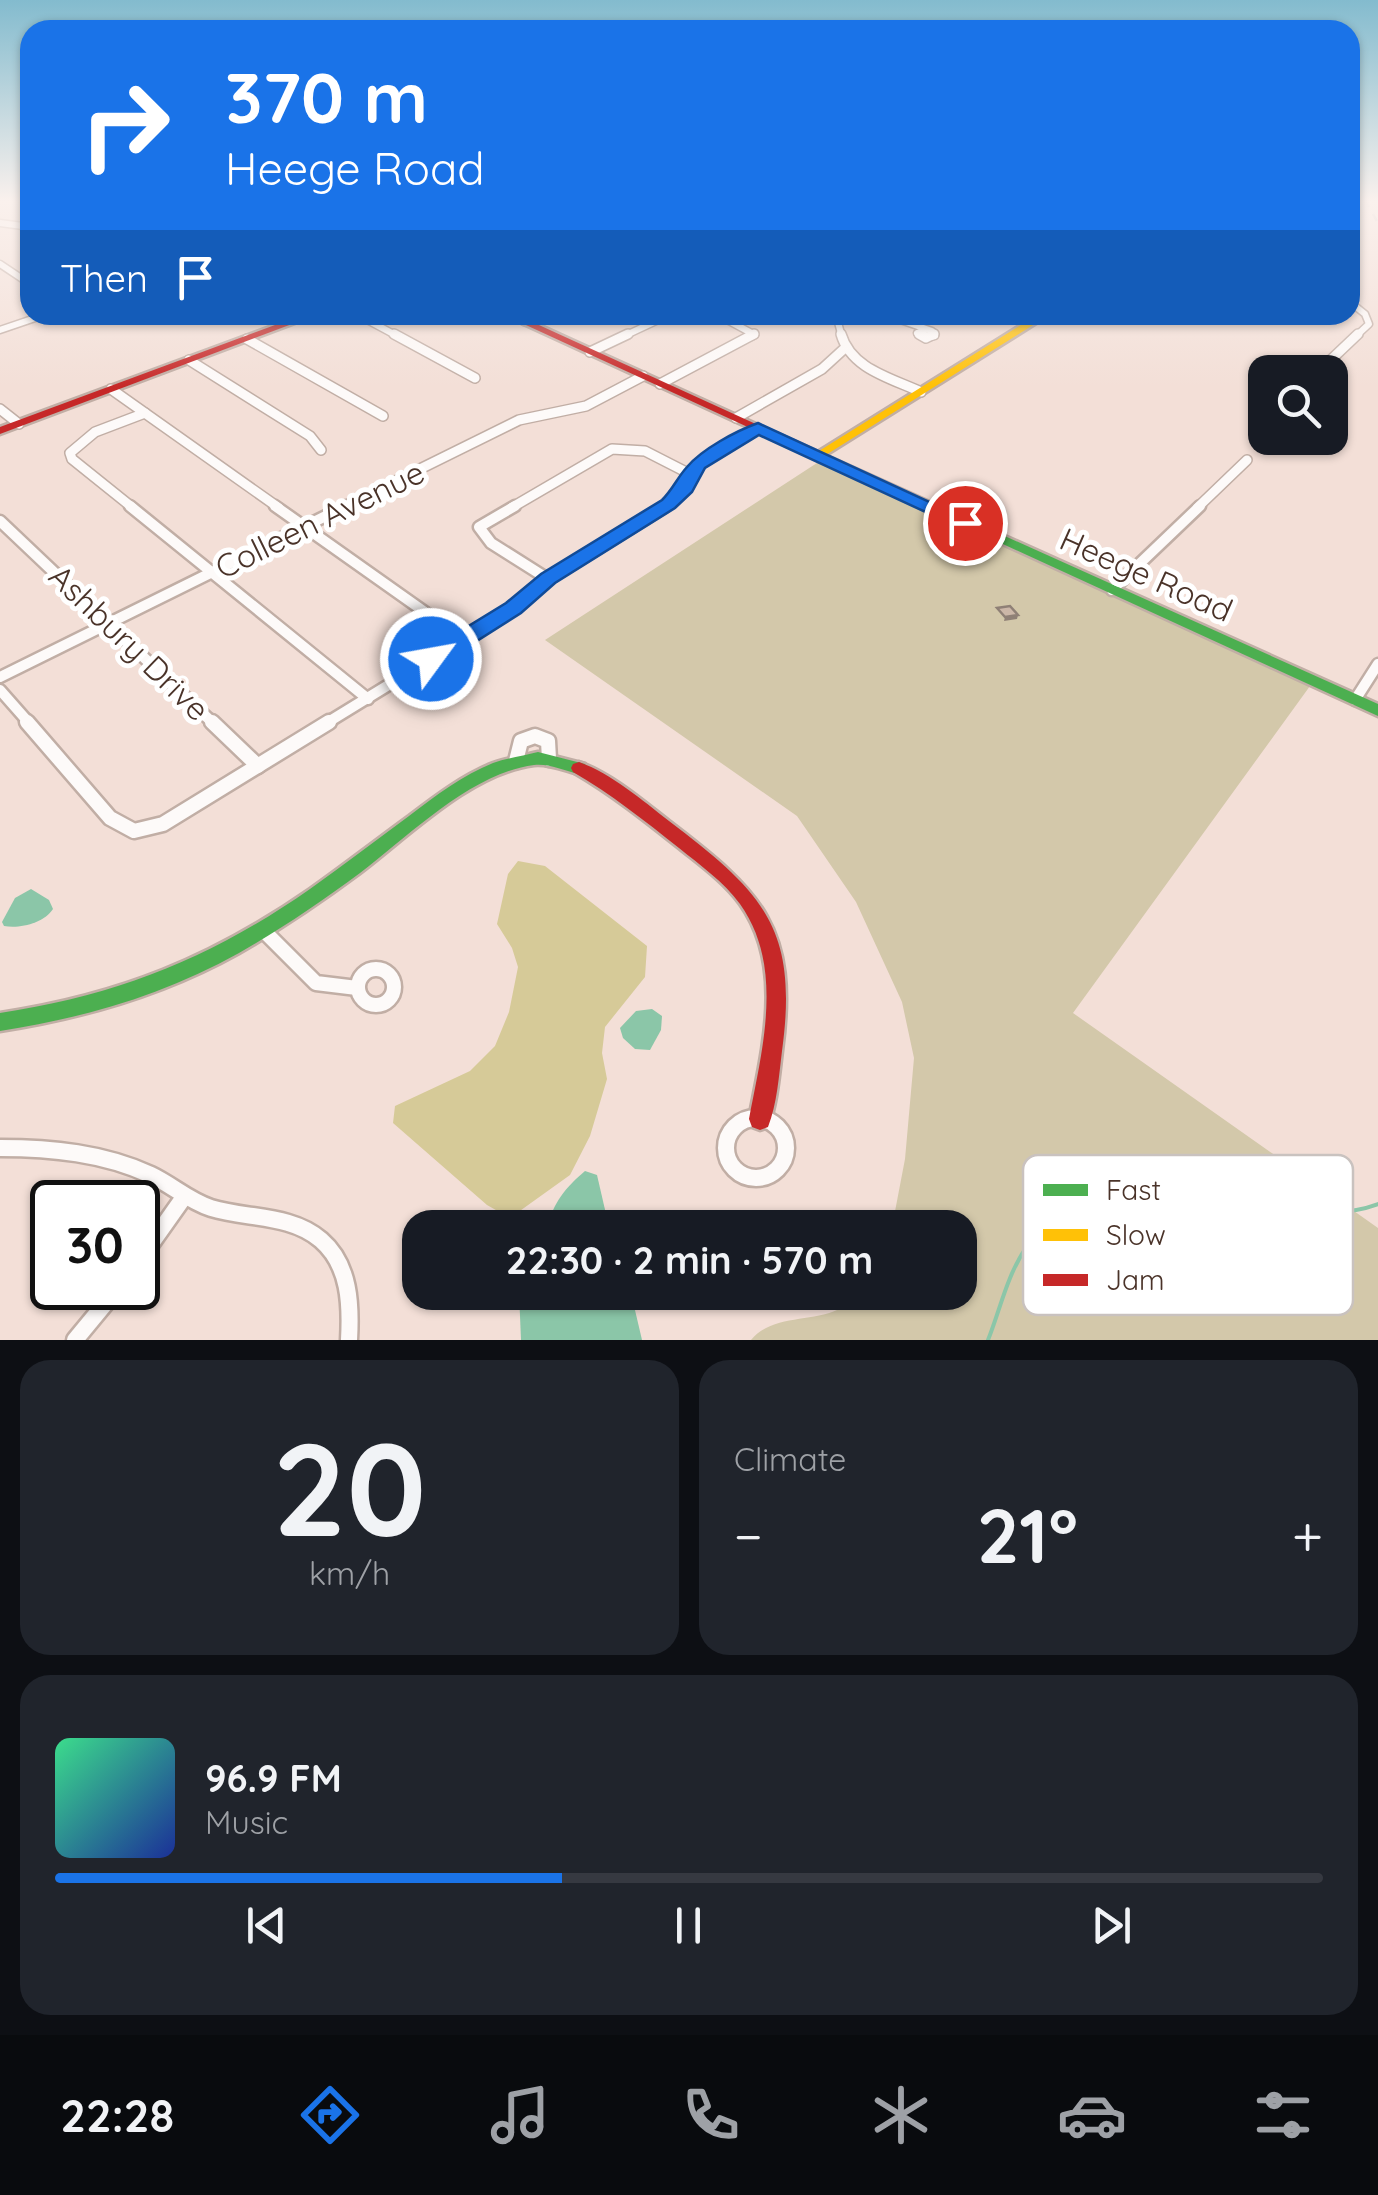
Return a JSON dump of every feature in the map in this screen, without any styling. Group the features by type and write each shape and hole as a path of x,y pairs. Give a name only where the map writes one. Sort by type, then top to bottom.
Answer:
{"street":[{"path":"1336,355 1369,324 1360,310"},
{"path":"0,431 285,325"},
{"path":"377,325 475,378"},
{"name":"Heege Road","path":"531,325 1378,710"},
{"path":"590,352 648,325"},
{"path":"660,384 755,336 740,325"},
{"path":"839,325 845,348 860,364 920,392"},
{"path":"913,325 926,330"},
{"path":"818,456 1022,325"},
{"path":"248,339 384,416"},
{"path":"736,418 828,364 845,348"},
{"path":"189,360 310,436 321,450"},
{"path":"828,364 860,364"},
{"name":"Colleen Avenue","path":"0,677 520,420 586,406 644,376"},
{"path":"111,390 462,639"},
{"path":"0,409 19,424"},
{"path":"145,412 92,433 70,453 72,459 368,699"},
{"path":"0,690 110,818 134,831 162,824 514,608 548,579 669,504 686,488 690,474 758,428"},
{"path":"548,579 483,537 480,527 612,449 645,452 690,474"},
{"path":"1112,590 1247,460"},
{"name":"Ashbury Drive","path":"0,521 258,766"},
{"path":"1355,700 1378,664"},
{"path":"0,1022 55,1016 133,994 264,931 480,777 516,761 549,759 586,772 716,868 756,912 772,955 776,1000 760,1119"},
{"path":"264,931 316,983 357,988"},
{"path":"0,1148 28,1148 108,1160 154,1176 184,1197 232,1215 282,1222 321,1240 346,1276 349,1340"},
{"path":"160,1231 184,1197"},
{"path":"75,1340 100,1310"}],"shaded area":[{"path":"820,461 1310,686 1073,1013 1274,1155 1023,1155 1023,1315 1353,1315 1353,1210 1378,1228 1378,1340 751,1340 769,1326 837,1310 977,1310 977,1210 895,1210 905,1159 914,1058 902,1002 856,902 797,816 545,640"},
{"path":"518,861 545,866 647,946 645,977 605,1027 602,1053 607,1079 590,1136 570,1175 521,1210 496,1210 487,1205 393,1123 395,1106 470,1071 495,1046 509,1012 518,967 497,924 508,874"},
{"path":"31,889 49,900 53,909 31,924 4,926 2,922 15,898"},
{"path":"652,1009 662,1016 661,1030 650,1050 635,1049 623,1038 620,1028 636,1011"},
{"path":"585,1171 597,1175 605,1210 553,1210"},
{"path":"520,1310 635,1310 642,1340 521,1340"}],"building":[{"path":"1010,606 1018,615 1005,617 997,608"}],"waterway":[{"path":"1353,1210 1378,1204"},
{"path":"988,1340 1023,1252"}],"traffic: fast":[{"path":"778,437 1378,710"},
{"path":"0,1022 97,1003 187,970 271,924 441,801 498,768 538,758 579,768"}],"traffic: slow":[{"path":"817,456 1028,325"}],"traffic: jam":[{"path":"0,431 284,325"},
{"path":"531,325 778,437"},
{"path":"579,768 717,868 742,893 763,927 772,952 776,1007 760,1119"}],"route":[{"path":"431,659 514,608 548,579 669,504 686,488 690,474 699,464 758,428 965,523"}]}
